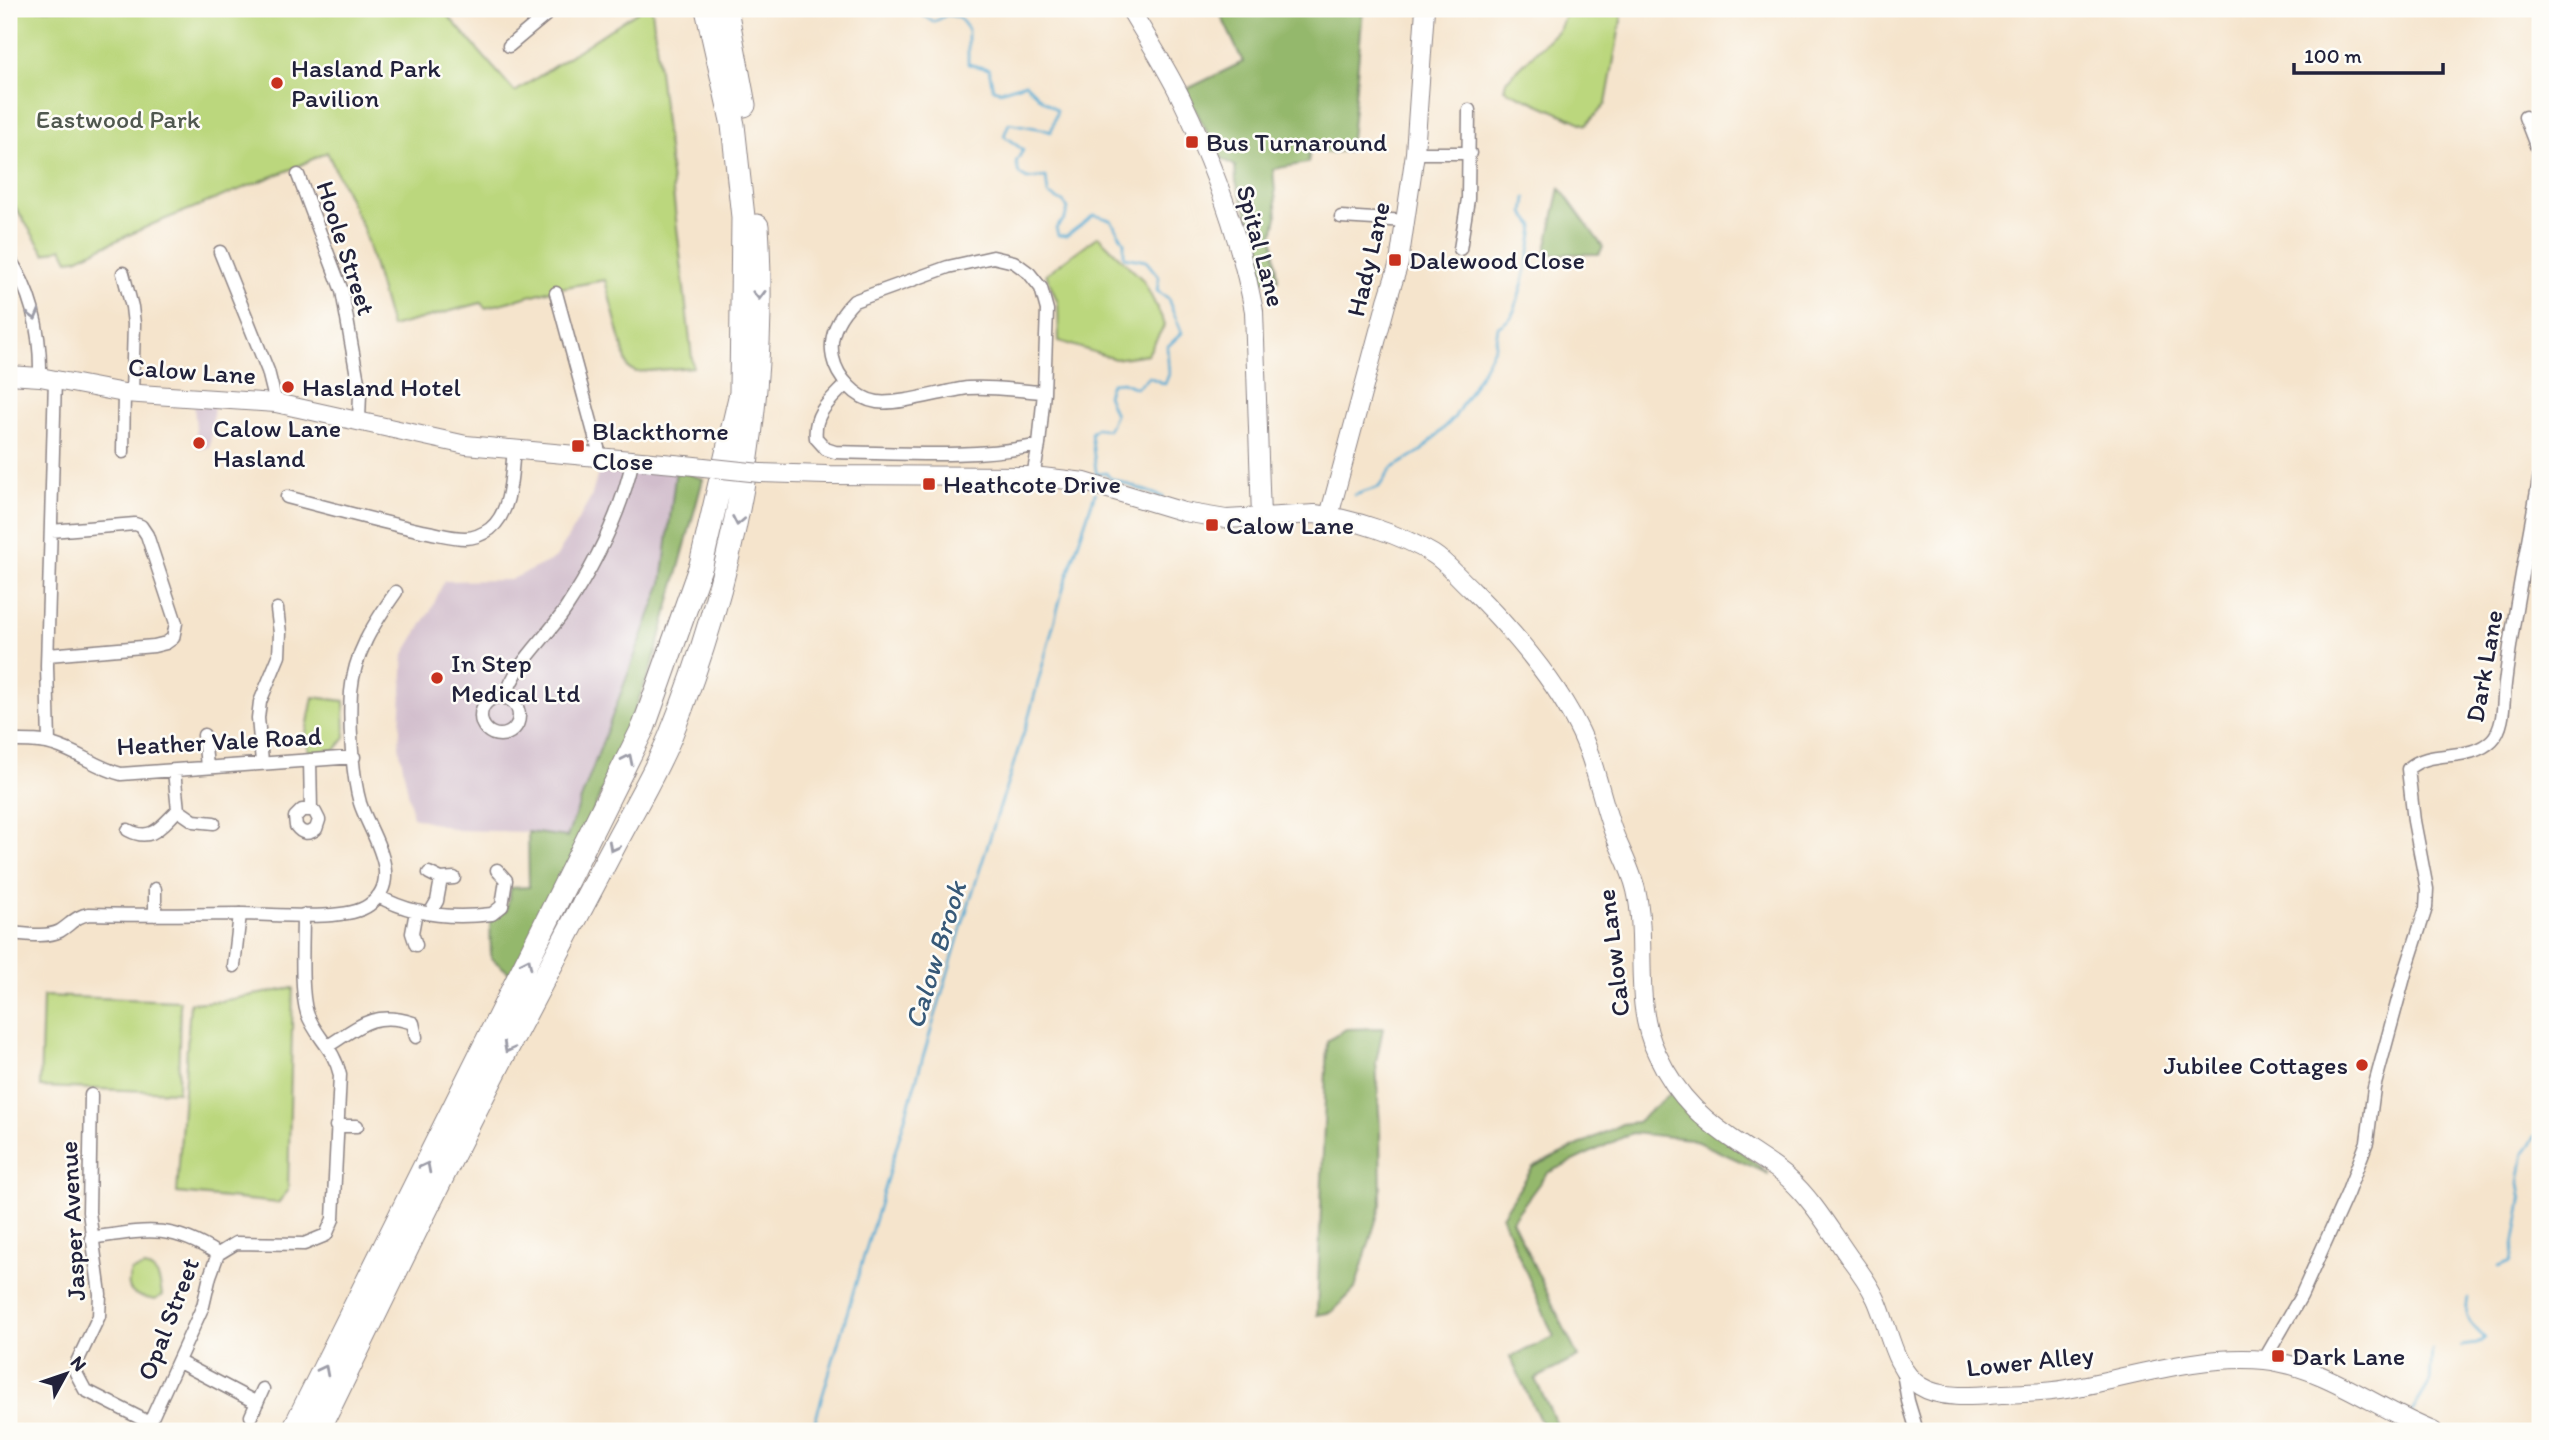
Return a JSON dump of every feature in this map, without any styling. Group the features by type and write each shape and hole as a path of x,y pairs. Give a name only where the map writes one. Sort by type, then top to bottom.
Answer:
{"highway":[{"path":"293,1431 644,726 701,565 741,393 743,230 733,125 707,9"},
{"path":"318,1431 501,1061 669,741 708,634 739,515 755,404 759,303 752,156 726,9"}],"street":[{"path":"509,46 519,30 552,9"},
{"name":"Spital Lane","path":"1130,9 1180,95 1199,135 1225,199 1250,289 1255,311 1261,517"},
{"name":"Hady Lane","path":"1329,516 1399,263 1407,221 1415,153 1425,9"},
{"path":"1460,248 1468,199 1469,110"},
{"path":"2525,117 2536,152"},
{"path":"1415,153 1470,153"},
{"name":"Hoole Street","path":"298,175 342,290 360,393 359,420"},
{"path":"1341,217 1407,221"},
{"path":"220,251 268,371 276,403"},
{"path":"1033,476 1044,392 1047,310 1041,288 1029,273 1014,262 993,257 948,267 854,301 837,323 830,346 835,368 846,384 876,402 971,388 1044,392"},
{"path":"9,258 25,286 47,378 51,531 49,743"},
{"path":"123,273 139,324 128,393 124,452"},
{"path":"556,293 600,456"},
{"name":"Calow Lane","path":"9,375 47,378 128,393 276,403 454,442 514,449 760,473 1033,476 1085,482 1184,512 1226,519 1315,514 1329,516 1399,539 1434,555 1481,599 1511,632 1562,699 1577,724 1589,753 1615,838 1636,890 1642,936 1647,1024 1654,1049 1672,1084 1694,1110 1787,1177 1804,1195 1866,1281 1888,1329 1903,1373"},
{"path":"846,384 821,410 816,420 816,438 826,449 835,452 1003,452 1039,444"},
{"path":"287,497 299,506 465,538 479,535 489,529 501,516 509,490 514,449"},
{"path":"505,698 510,679 565,610 605,542 620,507 633,459"},
{"name":"Dark Lane","path":"2264,1360 2301,1296 2347,1194 2367,1142 2374,1088 2426,908 2427,889 2414,821 2408,769 2416,762 2483,747 2494,739 2500,726 2507,664 2540,474"},
{"path":"48,655 154,646 173,638 176,623 147,535 141,526 135,524 51,531"},
{"path":"9,933 52,934 80,916 89,914 303,915 362,910 371,904 378,896 384,872 383,854 361,804 351,710 354,676 370,630 382,602 396,593"},
{"path":"262,762 258,718 260,702 279,656 284,625 277,608"},
{"path":"204,735 207,767"},
{"name":"Heather Vale Road","path":"9,741 49,743 121,774 354,757"},
{"path":"310,760 311,810"},
{"path":"174,771 178,810 194,821 214,824"},
{"path":"128,830 138,836 150,835 178,810"},
{"path":"378,896 399,907 444,916 492,914 502,906 506,875"},
{"path":"430,913 437,901 441,877"},
{"path":"155,888 155,915"},
{"path":"416,911 412,933 416,945"},
{"path":"234,966 240,914"},
{"path":"303,915 304,1002 313,1026 337,1061 340,1075 336,1126 357,1126"},
{"path":"413,1023 422,1013"},
{"path":"328,1046 368,1020 398,1018 413,1023"},
{"path":"413,1023 416,1037"},
{"name":"Jasper Avenue","path":"91,1095 89,1212 100,1308 99,1316 77,1362 77,1379 85,1390 148,1427"},
{"name":"Opal Street","path":"148,1427 203,1307 209,1276 218,1254 236,1243 304,1244 326,1235 333,1219 336,1126"},
{"path":"91,1238 141,1230 170,1231 218,1254"},
{"name":"Lower Alley","path":"1903,1373 1922,1388 1943,1395 1985,1396 2062,1390 2217,1360 2264,1360 2302,1368 2432,1431"},
{"path":"179,1362 257,1403"},
{"path":"1903,1373 1917,1431"},
{"path":"251,1416 263,1390"},
{"path":"1908,1401 1943,1395"}],"shaded area":[{"path":"214,405 210,447 198,450 194,407"},
{"path":"600,466 676,469 662,583 567,837 528,832 458,830 413,817 399,747 404,654 432,608 444,581 510,580 556,558 591,498"}],"green space":[{"name":"Eastwood Park","path":"9,9 442,9 515,92 641,9 652,9 693,367 636,372 628,368 605,280 555,289 485,308 481,303 391,327 363,228 327,152 76,259 68,260 62,248 45,254 9,197"},
{"path":"1218,9 1363,9 1350,150 1329,153 1310,149 1308,163 1273,169 1277,217 1273,235 1278,280 1258,281 1253,228 1236,182 1235,166 1220,157 1185,90 1243,62"},
{"path":"1563,9 1623,9 1606,104 1586,125 1504,89 1506,81 1560,28 1566,11"},
{"path":"1560,188 1603,247 1599,254 1545,254"},
{"path":"1098,236 1143,280 1165,324 1148,354 1115,359 1059,341 1058,303 1046,274"},
{"path":"676,469 703,479 653,664 583,837 512,975 491,958 490,919 506,911 511,888 529,887 528,832 567,837 662,583"},
{"path":"313,697 344,701 345,738 335,750 309,752 306,733"},
{"path":"293,988 288,1191 278,1203 177,1193 190,1003 221,1001"},
{"path":"43,996 180,1001 178,1092 40,1087"},
{"path":"1383,1028 1376,1062 1381,1204 1355,1289 1332,1312 1317,1315 1327,1041 1346,1029"},
{"path":"1670,1094 1769,1174 1691,1139 1632,1133 1547,1173 1512,1220 1578,1357 1535,1379 1560,1431 1545,1431 1510,1357 1554,1337 1502,1216 1533,1167 1622,1124 1637,1122"},
{"path":"145,1267 156,1274 159,1281 162,1295 155,1300 132,1293 130,1289 131,1271"}],"waterway":[{"path":"914,9 933,22 947,15 959,17 968,29 968,64 989,69 993,89 1000,91 1025,83 1057,110 1051,132 1009,123 1004,136 1023,150 1016,162 1019,174 1027,179 1046,177 1048,194 1068,208 1065,218 1056,228 1058,235 1066,236 1094,215 1111,220 1124,242 1124,257 1146,261 1159,277 1157,291 1168,298 1182,333 1167,347 1169,374 1165,384 1149,377 1136,388 1122,382 1111,383 1107,395 1115,415 1108,430 1097,428 1091,433 1097,478"},
{"path":"1355,495 1379,487 1391,469 1421,451 1454,418 1482,371 1495,346 1498,327 1511,317 1522,287 1534,226 1524,213 1526,198"},
{"path":"1098,474 1106,473 1110,478 1163,497"},
{"name":"Calow Brook","path":"812,1431 964,919 1029,716 1063,589 1095,493"},
{"path":"2499,1267 2511,1262 2522,1201 2519,1183 2524,1152 2540,1130"},
{"path":"2461,1346 2477,1344 2485,1338 2469,1321 2468,1298"},
{"path":"2410,1415 2430,1382 2432,1350"}],"place":[{"name":"Hasland Park Pavilion","path":"277,83"},
{"name":"Bus Turnaround","path":"1192,142"},
{"name":"Dalewood Close","path":"1395,260"},
{"name":"Hasland Hotel","path":"288,387"},
{"name":"Calow Lane Hasland","path":"199,443"},
{"name":"Blackthorne Close","path":"578,446"},
{"name":"Heathcote Drive","path":"929,484"},
{"name":"Calow Lane","path":"1212,525"},
{"name":"In Step Medical Ltd","path":"437,678"},
{"name":"Jubilee Cottages","path":"2362,1065"},
{"name":"Dark Lane","path":"2278,1356"}]}
